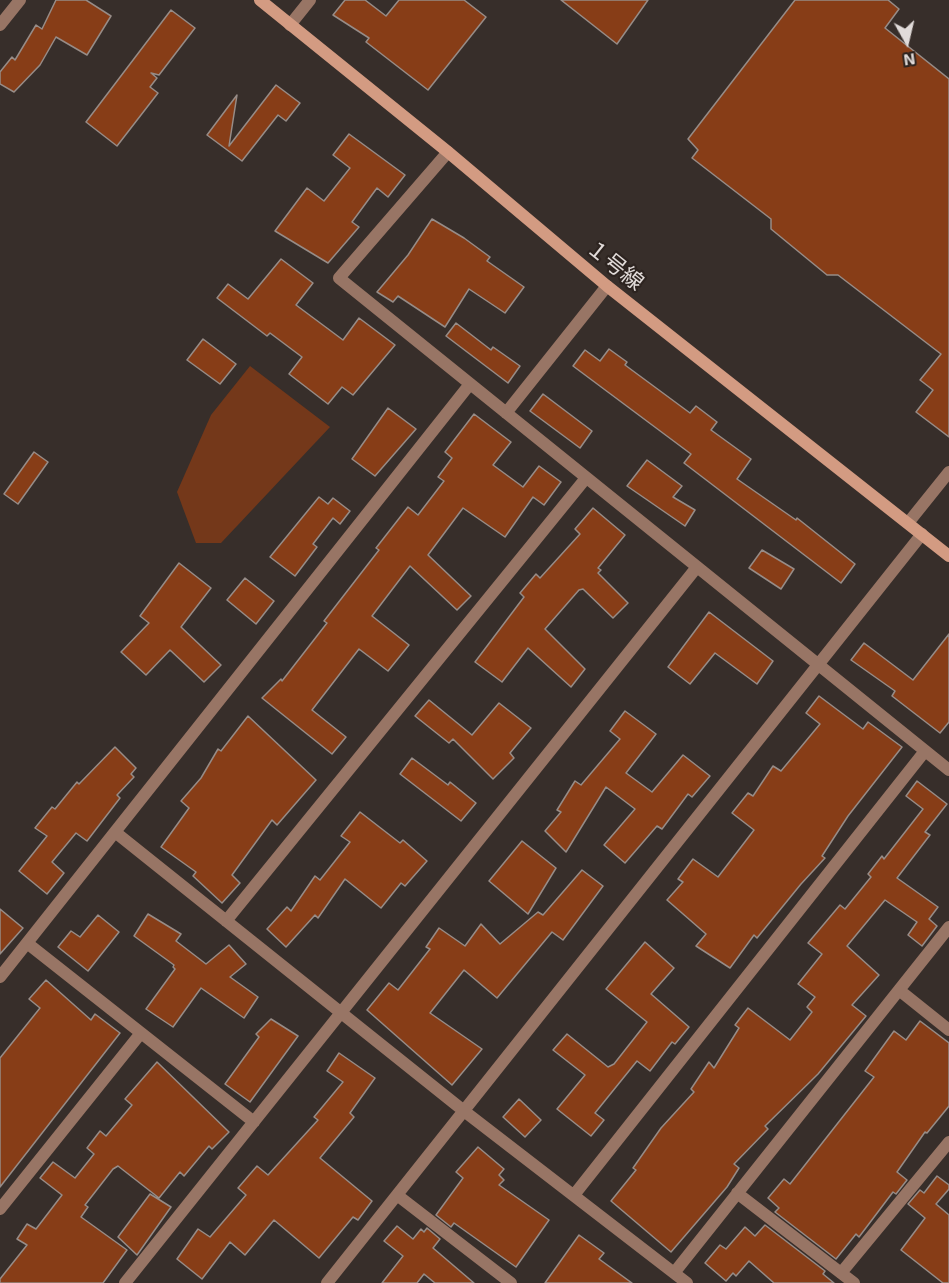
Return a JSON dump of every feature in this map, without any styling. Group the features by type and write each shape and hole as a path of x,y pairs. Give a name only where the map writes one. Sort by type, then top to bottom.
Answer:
{"street":[{"path":"2,19 20,0"},
{"name":"１号線","path":"260,0 448,152 607,286 949,556"},
{"path":"290,25 310,0"},
{"path":"448,152 339,278 949,770"},
{"path":"506,413 607,286"},
{"path":"0,977 470,384"},
{"path":"908,523 949,472"},
{"path":"226,921 586,478"},
{"path":"327,1283 922,534"},
{"path":"125,1283 697,567"},
{"path":"574,1195 925,751"},
{"path":"115,832 464,1111 687,1283"},
{"path":"674,1273 949,927"},
{"path":"27,943 254,1122"},
{"path":"899,990 949,1030"},
{"path":"0,1209 141,1033"},
{"path":"841,1274 949,1142"},
{"path":"737,1192 854,1283"},
{"path":"398,1195 509,1282"}],"shaded area":[{"path":"250,366 330,427 221,543 196,543 177,492 211,415"}],"building":[{"path":"56,0 86,0 111,16 87,55 56,37 40,65 14,92 0,84 0,72 12,57 15,60 36,25 42,29"},
{"path":"345,0 365,0 386,16 399,0 464,0 486,17 428,90 366,42 369,38 333,15"},
{"path":"561,0 648,0 617,44"},
{"path":"795,0 888,0 899,9 885,28 949,79 949,437 916,412 933,390 920,380 941,354 838,275 827,275 771,229 771,219 692,158 698,150 688,139"},
{"path":"171,10 195,28 159,75 151,73 157,78 150,87 158,93 117,146 86,122"},
{"path":"276,85 300,103 286,121 278,115 242,161 207,135 237,95 229,146"},
{"path":"349,134 405,175 388,197 377,188 352,222 359,227 328,263 275,231 307,188 324,201 350,168 333,155"},
{"path":"432,219 490,257 487,261 524,287 505,313 469,289 445,327 398,296 393,302 377,292 408,255"},
{"path":"281,259 313,283 296,305 343,340 359,318 395,345 353,395 342,387 328,404 289,374 302,357 270,333 267,336 217,298 228,284 248,299"},
{"path":"456,323 491,350 493,347 520,366 508,383 446,336"},
{"path":"203,339 236,364 220,384 187,360"},
{"path":"609,349 627,362 625,365 690,413 696,406 717,422 711,430 751,459 737,479 796,520 797,518 855,564 841,583 684,463 691,454 573,366 585,350 600,361"},
{"path":"543,394 592,431 580,448 530,411"},
{"path":"388,408 416,429 375,476 352,459"},
{"path":"474,414 511,442 493,465 523,487 539,466 561,482 544,505 533,497 505,537 463,508 428,555 471,596 457,610 410,566 372,616 409,645 388,671 359,649 312,710 346,737 332,754 262,698 281,679 282,681 327,623 324,621 379,550 376,548 408,507 418,515 444,481 438,477 452,458 445,452"},
{"path":"34,452 48,462 18,504 4,494"},
{"path":"647,460 682,486 673,497 695,510 685,526 627,486"},
{"path":"319,497 328,504 333,498 350,511 340,524 333,518 313,544 317,547 295,576 270,557"},
{"path":"593,508 625,535 598,568 601,570 598,573 628,603 613,618 583,589 579,590 545,629 585,669 571,687 528,648 502,682 475,662 524,597 520,593 536,574 540,578 580,534 575,529"},
{"path":"762,550 794,569 781,589 749,568"},
{"path":"179,563 211,588 181,627 221,665 204,682 170,650 146,675 121,652 149,623 140,616"},
{"path":"245,578 274,601 256,624 227,600"},
{"path":"709,612 773,661 757,684 715,653 690,684 668,667"},
{"path":"949,634 949,722 940,733 892,696 895,691 851,660 864,643 913,680"},
{"path":"819,696 863,729 868,722 902,747 848,816 822,856 825,858 757,938 754,935 730,968 696,946 706,934 667,900 683,882 678,879 693,859 718,877 754,830 732,813 748,793 753,796 773,766 781,771 820,724 806,713"},
{"path":"429,700 472,735 499,703 531,728 510,753 514,758 493,779 453,739 449,743 415,716"},
{"path":"625,711 656,734 626,773 652,792 683,755 710,776 692,797 688,794 662,829 657,826 625,863 604,845 635,809 606,787 566,852 545,831 561,812 557,810 575,781 581,785 620,739 610,731"},
{"path":"248,716 316,780 277,825 272,820 232,875 240,883 222,903 193,876 196,872 161,847 189,808 181,801 201,778 218,749 221,751"},
{"path":"115,747 136,768 131,774 134,777 117,795 120,798 87,841 76,833 52,862 64,873 47,894 19,871 47,836 35,828 52,807 55,809 77,782 79,784"},
{"path":"412,758 448,785 450,782 476,803 461,821 400,774"},
{"path":"917,781 947,804 925,832 930,835 897,878 938,907 929,919 937,926 922,946 908,935 917,922 885,900 847,946 879,975 852,1005 866,1016 818,1074 765,1126 768,1129 734,1164 739,1168 727,1187 671,1252 611,1201 636,1170 633,1168 661,1128 694,1092 691,1089 709,1062 714,1068 739,1028 735,1025 748,1008 790,1040 812,1012 807,1007 815,997 798,984 822,954 808,943 840,905 845,909 871,877 868,874 882,856 884,859 923,809 906,796"},
{"path":"360,812 400,843 403,840 427,861 405,886 401,883 381,908 345,879 318,918 315,915 286,947 267,929 287,907 291,911 315,876 320,880 350,842 341,836"},
{"path":"522,841 556,868 528,914 489,881"},
{"path":"582,870 603,886 563,940 552,932 497,998 464,970 430,1013 482,1049 452,1085 367,1010 389,983 398,990 430,949 426,947 439,928 465,946 481,924 500,944 538,912 543,915"},
{"path":"0,909 23,928 0,954"},
{"path":"148,914 181,934 176,941 206,964 229,945 246,964 230,977 258,997 244,1018 201,988 173,1027 146,1009 175,969 174,965 134,936"},
{"path":"98,915 119,932 88,971 58,947 71,931 80,937"},
{"path":"645,942 674,968 651,994 689,1027 675,1044 672,1042 650,1071 637,1061 595,1113 604,1120 591,1136 557,1109 585,1075 553,1050 567,1034 608,1067 614,1064 647,1022 606,989"},
{"path":"46,980 91,1020 95,1014 120,1033 0,1187 0,1058 40,1008 29,999"},
{"path":"271,1019 298,1036 250,1102 225,1084 259,1037 256,1034"},
{"path":"920,1021 949,1043 949,1106 927,1133 925,1132 897,1172 907,1180 896,1194 893,1192 859,1237 856,1234 836,1259 775,1212 779,1208 768,1198 784,1179 790,1184 874,1077 865,1071 894,1031 906,1040"},
{"path":"339,1053 375,1078 350,1113 354,1117 320,1158 372,1201 358,1220 353,1217 319,1258 274,1220 245,1255 230,1242 202,1279 177,1259 198,1229 210,1237 246,1195 238,1188 257,1166 268,1175 318,1120 314,1117 343,1082 327,1071"},
{"path":"157,1062 229,1132 212,1149 209,1146 184,1176 180,1172 159,1198 118,1166 113,1169 85,1205 88,1207 81,1217 127,1250 103,1283 0,1283 0,1279 27,1245 17,1239 27,1224 36,1229 62,1195 40,1178 53,1162 75,1178 94,1154 87,1148 100,1131 106,1136 132,1105 125,1099"},
{"path":"519,1099 541,1120 525,1137 503,1117"},
{"path":"478,1147 504,1169 499,1175 504,1180 499,1185 549,1220 516,1267 454,1223 451,1227 436,1215 463,1178 456,1172"},
{"path":"937,1176 949,1185 949,1189 936,1204 949,1215 949,1283 943,1283 901,1250 925,1218 908,1204 920,1190 924,1193"},
{"path":"150,1194 171,1207 137,1255 118,1237"},
{"path":"765,1225 825,1271 823,1274 834,1283 774,1283 749,1261 736,1276 733,1273 726,1281 705,1263 720,1245 726,1249 745,1227 755,1236"},
{"path":"397,1226 413,1239 421,1229 424,1232 427,1228 440,1239 433,1248 474,1283 435,1283 424,1274 417,1283 382,1283 403,1256 384,1241"},
{"path":"579,1235 604,1253 599,1259 632,1283 545,1283"}]}
